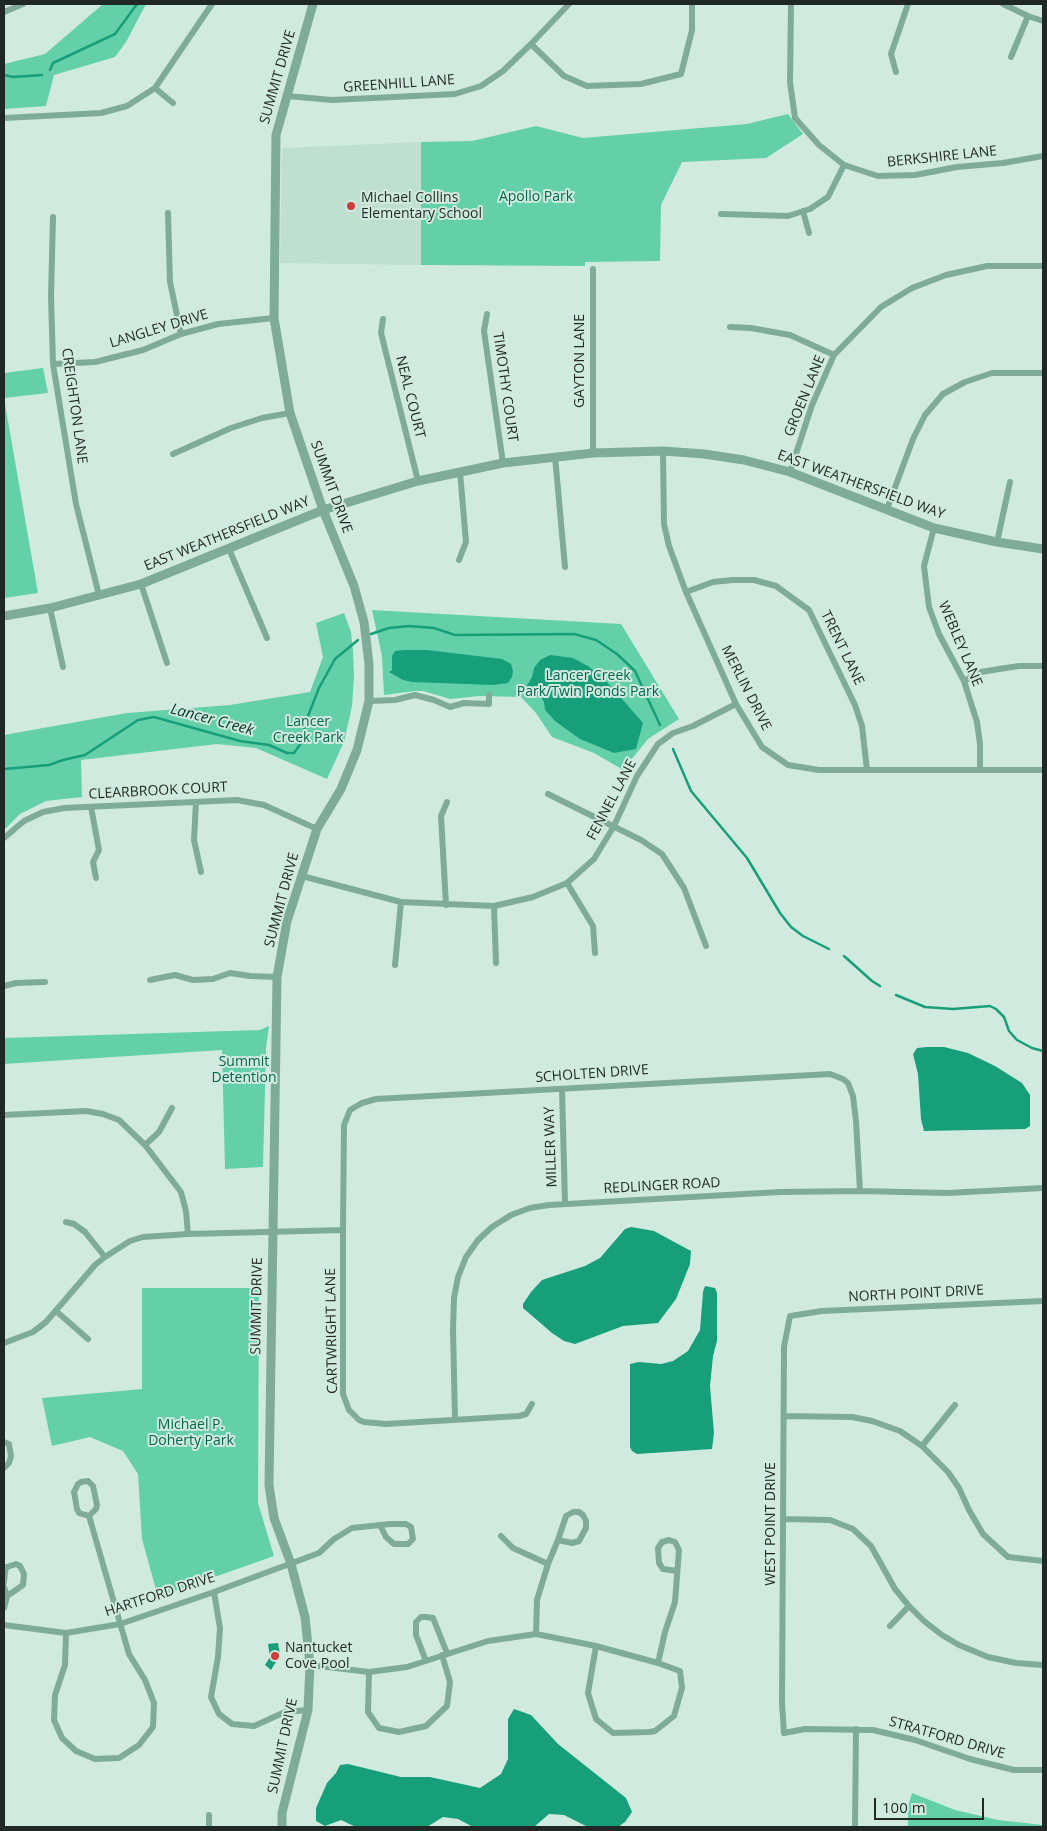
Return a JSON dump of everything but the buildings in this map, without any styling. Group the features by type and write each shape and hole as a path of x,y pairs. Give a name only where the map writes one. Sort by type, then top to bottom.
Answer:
{"street":[{"path":"4,12 23,4"},
{"path":"4,118 101,113 127,106 156,88 212,4"},
{"name":"SUMMIT DRIVE","path":"282,1827 282,1812 308,1710 310,1665 306,1617 291,1564 274,1518 269,1485 277,977 287,921 317,829 341,789 357,750 369,701 369,664 364,622 354,586 323,510 290,413 274,318 276,135 313,4"},
{"name":"GREENHILL LANE","path":"287,96 332,100 456,94 481,86 503,71 568,4"},
{"path":"531,44 564,76 587,86 641,84 681,74 692,30 692,4"},
{"path":"721,214 788,216 803,212 828,197 844,165 820,145 795,118 790,82 791,4"},
{"path":"896,72 890,54 908,4"},
{"path":"1003,4 1043,21"},
{"path":"1011,56 1028,16"},
{"path":"156,88 173,103"},
{"name":"BERKSHIRE LANE","path":"844,165 878,176 915,175 957,167 1003,163 1043,156"},
{"path":"803,212 809,233"},
{"path":"168,213 170,282 181,334"},
{"name":"CREIGHTON LANE","path":"53,217 51,296 53,364 76,504 99,595"},
{"name":"GROEN LANE","path":"790,472 812,406 834,355 881,307 912,288 946,275 987,266 1043,266"},
{"name":"GAYTON LANE","path":"593,269 593,453"},
{"name":"TIMOTHY COURT","path":"486,314 484,331 503,463"},
{"name":"LANGLEY DRIVE","path":"53,364 94,362 143,350 181,334 218,324 274,318"},
{"name":"NEAL COURT","path":"383,319 380,333 418,480"},
{"path":"730,327 751,328 790,336 834,355"},
{"path":"887,509 913,439 925,415 943,394 965,382 992,373 1043,373"},
{"path":"173,454 230,428 262,418 290,413"},
{"name":"EAST WEATHERSFIELD WAY","path":"4,616 50,608 141,584 323,510 418,480 503,463 593,453 664,451 744,460 790,472 934,528 997,542 1043,549"},
{"name":"MERLIN DRIVE","path":"664,451 664,524 669,546 686,592 736,704 762,747 788,765 819,770 1043,770"},
{"path":"555,456 565,567"},
{"path":"459,560 466,542 460,472"},
{"path":"997,542 1010,482"},
{"name":"WEBLEY LANE","path":"934,528 924,566 929,607 939,634 964,681 977,722 980,744 980,769"},
{"path":"229,549 268,638"},
{"name":"TRENT LANE","path":"686,592 713,582 754,580 776,586 809,610 855,705 862,726 867,770"},
{"path":"141,584 167,663"},
{"path":"50,608 63,668"},
{"path":"964,681 981,672 1020,666 1043,666"},
{"path":"369,701 395,700 415,695 450,707 464,703 488,704 489,695"},
{"name":"FENNEL LANE","path":"302,876 401,902 494,906 533,897 567,884 594,859 614,826 637,776 658,744 673,733 693,726 736,704"},
{"path":"548,794 641,840 662,854 684,888 706,946"},
{"name":"CLEARBROOK COURT","path":"4,838 24,821 43,812 64,808 237,800 264,805 317,829"},
{"path":"196,802 194,840 201,872"},
{"path":"446,904 441,816 447,802"},
{"path":"91,807 99,850 93,862 96,878"},
{"path":"567,884 593,926 595,953"},
{"path":"395,965 401,902"},
{"path":"494,906 496,963"},
{"path":"150,980 175,975 193,980 213,979 230,973 277,977"},
{"path":"4,986 16,983 45,982"},
{"name":"SCHOLTEN DRIVE","path":"343,1230 344,1125 350,1110 362,1103 376,1099 715,1079 836,1075 848,1083 855,1106 860,1191"},
{"name":"MILLER WAY","path":"562,1089 565,1204"},
{"path":"145,1145 159,1132 172,1108"},
{"path":"4,1115 86,1111 98,1112 119,1120 145,1145 181,1192 186,1211 188,1234"},
{"name":"REDLINGER ROAD","path":"455,1420 454,1298 458,1277 466,1257 478,1240 492,1227 511,1215 530,1208 565,1204 780,1192 947,1193 1043,1188"},
{"path":"66,1222 74,1224 85,1232 105,1256"},
{"path":"4,1343 33,1332 56,1311 105,1256 130,1241 142,1237 343,1230"},
{"name":"CARTWRIGHT LANE","path":"343,1230 343,1394 349,1410 359,1420 372,1424 519,1416 526,1414 532,1404"},
{"name":"NORTH POINT DRIVE","path":"790,1316 822,1311 1043,1301"},
{"path":"56,1311 88,1339"},
{"name":"WEST POINT DRIVE","path":"784,1733 782,1703 784,1347 790,1316"},
{"path":"922,1446 955,1404"},
{"path":"784,1416 842,1416 872,1421 900,1431 922,1446 948,1472 959,1488 983,1534 1008,1557 1043,1561"},
{"path":"4,1442 9,1444 11,1456 9,1463 4,1468"},
{"path":"81,1482 88,1482 93,1486 97,1505 96,1509 89,1516 79,1513 77,1509 74,1492 81,1482"},
{"path":"536,1634 537,1600 566,1516 572,1512 579,1512 583,1515 586,1521 586,1528 579,1541 572,1543 558,1540"},
{"path":"66,1633 65,1665 55,1695 54,1720 62,1738 76,1751 95,1759 119,1758 139,1745 153,1727 154,1702 145,1680 129,1654 89,1516"},
{"path":"783,1519 830,1520 853,1529 871,1546 895,1589 909,1606 930,1626 959,1644 988,1657 1043,1665"},
{"name":"HARTFORD DRIVE","path":"4,1625 66,1633 120,1624 319,1553 334,1538 352,1528 380,1525 406,1524 411,1528 413,1539 408,1544 394,1544 386,1537 380,1525"},
{"path":"501,1536 513,1548 548,1564"},
{"path":"658,1663 665,1632 675,1602 677,1571 678,1546 675,1542 669,1540 662,1542 658,1548 659,1563 663,1569 677,1571"},
{"path":"4,1582 7,1567 16,1564 20,1566 24,1574 23,1585 7,1596"},
{"path":"4,1587 7,1596 4,1608"},
{"path":"214,1592 220,1628 218,1657 211,1697 219,1714 232,1724 254,1726 285,1712 308,1710"},
{"path":"890,1626 909,1606"},
{"path":"369,1672 368,1712 379,1728 399,1732 426,1726 447,1706 450,1682 444,1654 433,1618 426,1616 421,1617 416,1622 416,1635 426,1660"},
{"path":"310,1665 369,1672 407,1668 426,1660 488,1641 536,1634 596,1646 680,1671 682,1688 674,1716 655,1731 613,1733 596,1718 588,1694 596,1646"},
{"name":"STRATFORD DRIVE","path":"784,1733 805,1729 856,1729 901,1736 970,1759 1014,1770 1043,1770"},
{"path":"855,1827 856,1729"},
{"path":"209,1815 209,1827"}],"shaded area":[{"name":"Michael Collins Elementary School","path":"421,142 421,265 280,263 282,148"},
{"path":"427,650 502,659 511,664 512,677 508,683 493,685 403,680 389,672 392,670 392,656 395,651"},
{"path":"550,655 573,658 588,666 604,679 643,723 636,749 614,753 580,739 555,721 545,710 541,697 533,696 526,687 532,677 534,668 540,660"},
{"path":"944,1047 968,1053 995,1066 1022,1083 1030,1095 1030,1126 1025,1129 924,1131 921,1119 918,1074 913,1054 917,1048"},
{"path":"631,1227 654,1231 691,1251 690,1264 676,1299 658,1323 623,1326 575,1344 564,1341 552,1333 523,1308 523,1304 531,1292 542,1280 585,1266 600,1258 625,1229"},
{"path":"705,1286 715,1288 717,1293 717,1341 713,1356 710,1386 714,1433 712,1449 637,1454 630,1447 630,1364 639,1362 661,1364 673,1361 688,1351 700,1330"},
{"name":"Nantucket Cove Pool","path":"278,1643 280,1655 271,1670 265,1665 270,1657 268,1644"},
{"path":"514,1709 531,1715 558,1744 626,1798 632,1812 625,1822 618,1827 588,1827 564,1815 549,1814 534,1827 473,1827 458,1819 443,1817 427,1827 356,1827 341,1820 325,1826 316,1821 316,1808 327,1783 340,1765 348,1764 401,1777 430,1777 480,1788 501,1774 508,1759 508,1719"}],"green space":[{"path":"103,4 146,4 126,42 115,57 54,75 46,106 4,109 4,64 45,54"},
{"name":"Apollo Park","path":"788,114 803,134 766,158 682,162 661,205 660,261 585,262 585,266 421,265 421,142 472,141 536,126 583,138 747,124"},
{"path":"43,368 48,393 4,398 4,373"},
{"path":"4,398 38,593 4,598"},
{"name":"Lancer Creek Park/Twin Ponds Park","path":"372,610 621,624 679,719 648,739 630,761 625,771 594,753 552,737 536,713 521,697 480,696 450,699 423,691 384,695 382,656"},
{"name":"Lancer Creek Park","path":"344,613 351,632 353,651 352,706 344,742 327,779 256,748 217,744 81,760 82,797 46,801 20,814 4,830 4,735 127,713 230,705 310,692 323,657 316,623"},
{"name":"Summit Detention","path":"269,1026 266,1048 263,1167 225,1169 222,1050 4,1064 4,1038 260,1030"},
{"name":"Michael P. Doherty Park","path":"142,1288 259,1288 258,1503 274,1556 158,1597 142,1539 138,1474 123,1451 90,1437 52,1446 42,1398 142,1389"},
{"path":"912,1793 955,1810 998,1820 1043,1825 1043,1827 908,1827 908,1807"}],"waterway":[{"path":"50,70 53,63 115,34 137,4"},
{"path":"4,75 13,77 42,75"},
{"name":"Lancer Creek","path":"371,634 389,628 409,626 434,628 455,635 574,634 596,640 617,654 635,671 660,725"},
{"name":"Lancer Creek","path":"4,769 49,765 85,755 138,720 154,717 240,741 269,745 287,753 294,753 301,743 306,721 319,688 335,659 358,640"},
{"path":"673,749 691,791 747,858 780,913 791,927 803,936 829,949"},
{"path":"844,956 880,986"},
{"path":"896,995 925,1007 953,1009 990,1006 1004,1017 1009,1031 1017,1040 1032,1048 1043,1051"}],"place":[{"name":"Michael Collins Elementary School","path":"351,206"},
{"name":"Nantucket Cove Pool","path":"275,1656"}]}
